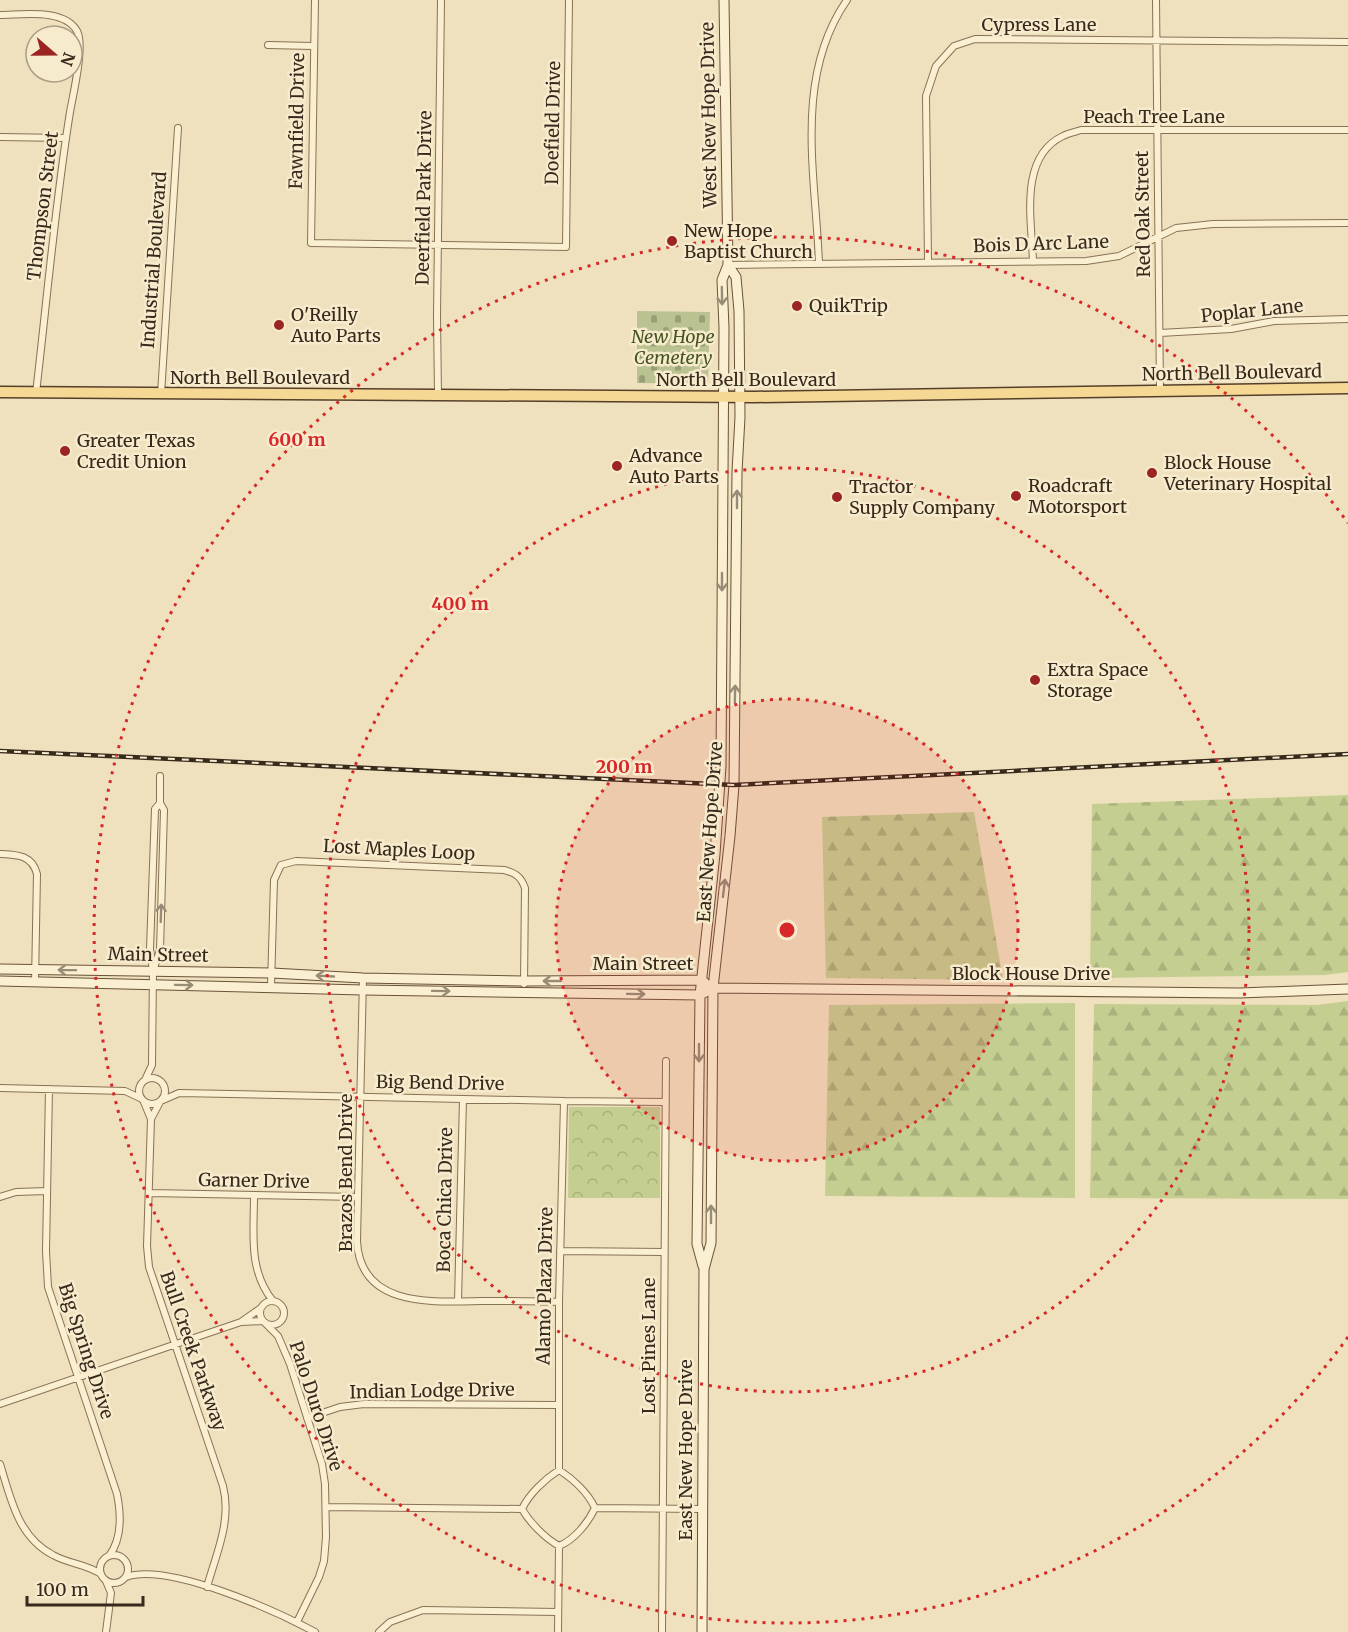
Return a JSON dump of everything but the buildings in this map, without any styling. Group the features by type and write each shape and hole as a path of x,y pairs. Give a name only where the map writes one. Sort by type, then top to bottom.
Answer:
{"main road":[{"name":"West New Hope Drive","path":"724,0 728,265 722,280 724,397"},
{"name":"West New Hope Drive","path":"728,265 736,277 739,311 740,397"},
{"name":"North Bell Boulevard","path":"0,392 740,397 1160,392 1348,387"},
{"name":"East New Hope Drive","path":"702,1632 704,1269 698,1244 700,995 715,854 721,766 724,397"},
{"name":"East New Hope Drive","path":"704,1269 711,1243 713,988 734,785 740,397"},
{"name":"Main Street","path":"0,969 272,973 363,978 524,981 702,980 713,988 700,995 0,981"},
{"name":"Block House Drive","path":"713,988 1240,993 1348,989"}],"street":[{"name":"Fawnfield Drive","path":"315,0 311,243 439,245"},
{"name":"Deerfield Park Drive","path":"438,396 441,0"},
{"name":"Doefield Drive","path":"439,245 567,247 569,0"},
{"path":"819,264 818,219 811,155 812,103 823,49 829,32 847,0"},
{"name":"Red Oak Street","path":"1156,0 1160,392"},
{"name":"Thompson Street","path":"0,15 50,16 63,19 72,25 79,37 79,56 66,138 36,393"},
{"name":"Cypress Lane","path":"928,261 926,96 936,66 954,46 975,39 1348,42"},
{"path":"268,45 313,46"},
{"name":"Industrial Boulevard","path":"161,394 178,128"},
{"name":"Peach Tree Lane","path":"1033,262 1030,191 1035,166 1045,150 1062,136 1081,130 1157,132 1348,130"},
{"path":"0,137 66,138"},
{"name":"Bois D Arc Lane","path":"728,265 928,261 1033,262 1105,259 1131,251 1176,228 1213,224 1348,223"},
{"name":"Poplar Lane","path":"1160,333 1231,329 1274,321 1348,319"},
{"path":"142,1100 139,1091 152,1065 153,971 150,949 155,809 160,803 160,776"},
{"path":"0,854 27,858 35,866 37,874 36,982"},
{"name":"Lost Maples Loop","path":"271,986 274,880 281,865 296,861 504,870 519,876 525,888 523,993"},
{"name":"Brazos Bend Drive","path":"363,978 357,1247 360,1260 368,1274 377,1285 403,1298 458,1302 559,1302"},
{"name":"Lost Pines Lane","path":"662,1632 666,1061"},
{"path":"0,1088 126,1091 152,1105 161,1101 165,1094 162,1082 152,1065"},
{"path":"126,1091 153,1078 179,1093"},
{"name":"Big Spring Drive","path":"49,1089 46,1251 48,1287 117,1494 120,1519 117,1546"},
{"name":"Big Bend Drive","path":"161,1101 179,1093 665,1102"},
{"name":"Boca Chica Drive","path":"458,1302 463,1099"},
{"name":"Bull Creek Parkway","path":"142,1100 151,1119 147,1246 149,1267 227,1506 225,1523 207,1587"},
{"name":"Bull Creek Parkway","path":"151,1119 161,1101"},
{"name":"Alamo Plaza Drive","path":"559,1470 559,1302 564,1101"},
{"path":"0,1197 16,1192 47,1191"},
{"name":"Garner Drive","path":"149,1193 358,1197"},
{"path":"241,1322 277,1324 282,1318 282,1308 263,1288 254,1258 254,1196"},
{"path":"560,1251 664,1252"},
{"path":"263,1288 260,1315 264,1322"},
{"path":"0,1404 241,1322 267,1302 273,1301"},
{"name":"Palo Duro Drive","path":"278,1336 282,1318"},
{"name":"Palo Duro Drive","path":"264,1322 278,1336 322,1464 326,1507 324,1561 319,1577 297,1622"},
{"name":"Indian Lodge Drive","path":"308,1418 340,1407 364,1404 559,1405"},
{"path":"0,1464 16,1514 28,1535 39,1547 53,1555 71,1564 89,1567 100,1574 111,1593"},
{"path":"522,1509 526,1501 551,1475 559,1470 591,1499 595,1508"},
{"path":"326,1507 522,1509"},
{"path":"595,1508 702,1509"},
{"path":"522,1509 551,1541 559,1545 568,1542 591,1516 595,1508"},
{"path":"558,1632 559,1545"},
{"path":"89,1567 109,1556 117,1546 125,1562 126,1577"},
{"path":"109,1556 117,1555 137,1573"},
{"path":"100,1574 100,1564 103,1560"},
{"path":"106,1632 111,1593 119,1582 137,1573 173,1577 207,1587 259,1605 315,1632"},
{"path":"106,1581 119,1582"},
{"path":"379,1632 390,1622 423,1610 558,1612"}],"green space":[{"name":"New Hope Cemetery","path":"637,311 710,312 708,384 637,383"},
{"path":"1348,795 1348,972 1325,975 1090,978 1092,804"},
{"path":"974,812 1003,980 826,978 822,817"},
{"path":"1348,1001 1348,1199 1090,1198 1094,1004 1317,1005"},
{"path":"1075,1003 1075,1198 825,1196 829,1005"},
{"path":"569,1107 660,1107 660,1198 568,1198"}],"railway":[{"path":"0,751 734,785 1348,754"}],"place":[{"name":"New Hope Baptist Church","path":"672,241"},
{"name":"QuikTrip","path":"797,306"},
{"name":"O'Reilly Auto Parts","path":"279,325"},
{"name":"Greater Texas Credit Union","path":"65,451"},
{"name":"Advance Auto Parts","path":"617,466"},
{"name":"Block House Veterinary Hospital","path":"1152,473"},
{"name":"Roadcraft Motorsport","path":"1016,496"},
{"name":"Tractor Supply Company","path":"837,497"},
{"name":"Extra Space Storage","path":"1035,680"}]}
